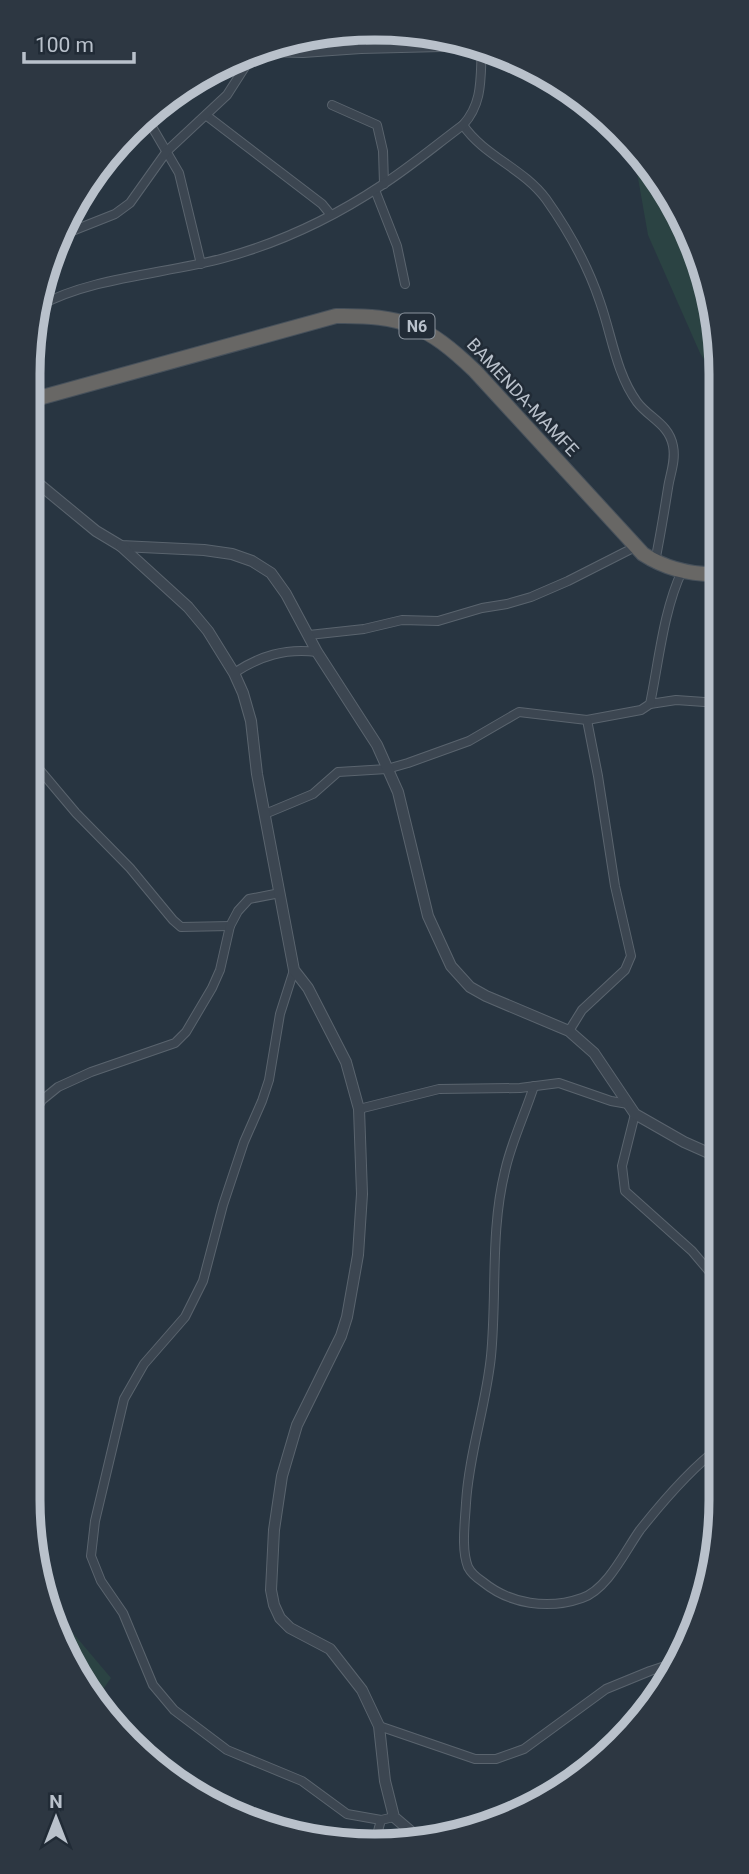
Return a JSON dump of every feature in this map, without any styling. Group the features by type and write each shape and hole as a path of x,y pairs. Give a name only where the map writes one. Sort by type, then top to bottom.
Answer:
{"highway":[{"name":"BAMENDA-MAMFE","path":"40,398 336,316 373,316 398,320 419,327 451,348 635,547 655,562 682,571 709,573"}],"street":[{"path":"361,49 363,41"},
{"path":"290,52 440,47"},
{"path":"49,302 90,287 201,264 251,250 331,215 384,184 463,125 477,106 480,57"},
{"path":"74,230 125,208 167,151 227,95 245,67"},
{"path":"332,105 377,125 383,151 384,184"},
{"path":"207,116 322,204 331,215"},
{"path":"151,125 179,173 201,264"},
{"path":"463,125 481,146 521,174 544,197 561,221 600,303 615,356 628,387 638,403 668,431 674,464 655,562"},
{"path":"375,190 397,246 405,284"},
{"path":"40,485 96,531 121,547 188,607 208,631 234,673 251,721 257,774 294,970 308,988 346,1062 359,1109 362,1194 358,1255 341,1336 307,1401 282,1476 274,1530 271,1590 274,1605 290,1628 330,1649 362,1690 379,1726 385,1781 394,1816 412,1832"},
{"path":"121,547 204,550 232,554 252,561 271,573 286,594 317,652 364,724 398,792 428,916 451,966 470,987 486,996 569,1031 594,1053 635,1114 709,1153"},
{"path":"309,635 364,629 406,620 438,621 507,604 568,581 635,547"},
{"path":"650,704 669,614 682,571"},
{"path":"234,673 257,659 280,652 317,652"},
{"path":"265,814 313,794 338,772 387,769 469,741 519,712 587,720 676,700 709,702"},
{"path":"569,1031 582,1010 625,970 631,956 615,886 587,720"},
{"path":"40,771 75,813 130,868 181,927 230,926"},
{"path":"40,1103 58,1087 91,1072 175,1043 186,1032 220,970 230,926 238,911 249,899 279,893"},
{"path":"294,970 280,1014 269,1080 223,1205 203,1281 185,1317 144,1364 124,1399 97,1509 92,1556 101,1581 123,1614 153,1685 174,1710 227,1750 302,1781 347,1814 381,1820 394,1816"},
{"path":"359,1109 439,1089 559,1083 628,1104"},
{"path":"534,1086 505,1171 495,1257 491,1360 467,1483 468,1567 472,1574 504,1597 553,1605 586,1597 621,1561 641,1530 679,1485 709,1457"},
{"path":"635,1114 622,1166 625,1191 692,1251 709,1271"},
{"path":"379,1726 475,1759 496,1759 524,1749 606,1689 664,1667"},
{"path":"377,1834 381,1820"}],"green space":[{"path":"636,166 664,207 691,267 706,331 709,367 700,353 648,235"},
{"path":"64,1623 111,1678 101,1692 85,1667"}]}
